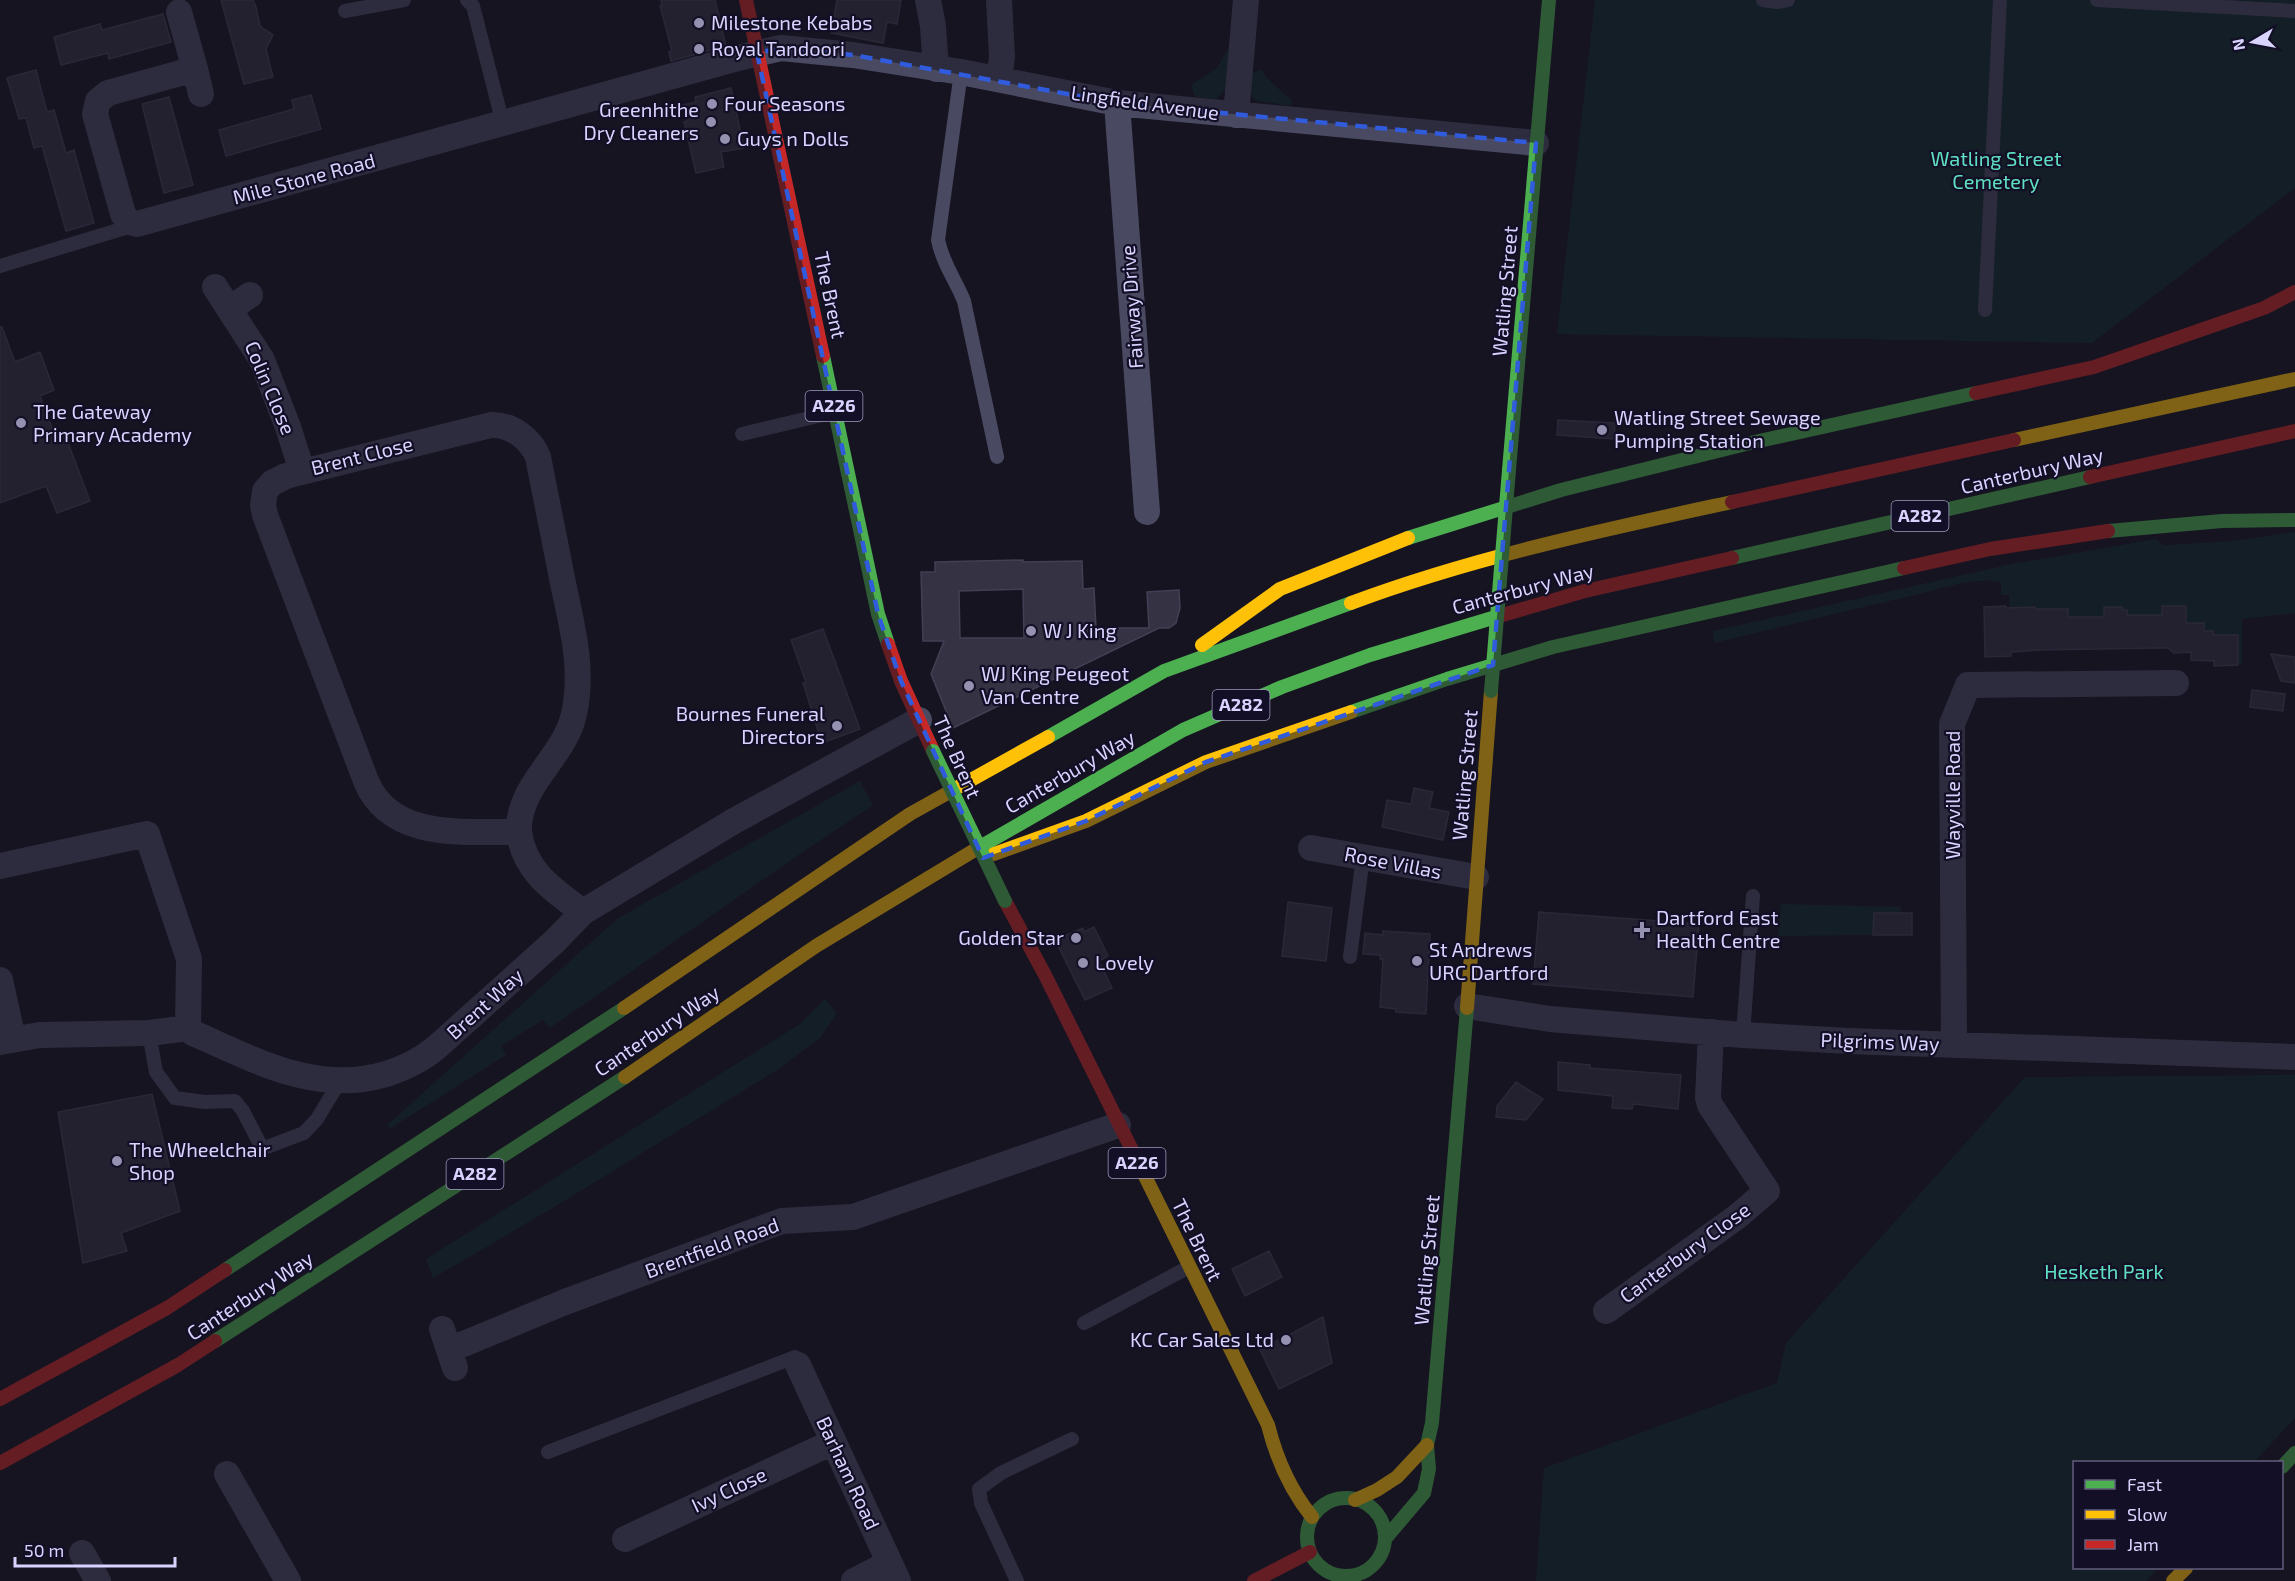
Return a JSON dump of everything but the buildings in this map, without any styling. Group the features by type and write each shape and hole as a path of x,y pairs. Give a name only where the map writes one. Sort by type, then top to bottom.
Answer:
{"main road":[{"name":"A226","path":"746,0 757,53"},
{"name":"Watling Street","path":"1385,1539 1424,1494 1429,1469 1427,1445 1432,1423 1536,143 1550,0"},
{"name":"The Brent","path":"757,53 878,614 887,644 975,843 1045,975 1268,1425 1274,1449 1303,1506 1312,1517"},
{"path":"1164,671 1280,589 1411,537 1561,490 1750,443 2094,367 2264,308 2295,292"},
{"name":"Canterbury Way","path":"0,1399 167,1308 593,1029 910,814 1164,671 1396,586 1565,538 2295,379"},
{"name":"Canterbury Way","path":"0,1463 178,1365 606,1090 816,946 1036,813 1183,730 1282,687 1370,655 1585,591 2295,431"},
{"path":"941,872 1077,825 1206,762 1447,679 1553,647 1990,549 2127,528 2222,521 2295,520"},
{"name":"The Brent","path":"1268,1425 1291,1450"},
{"path":"1355,1500 1377,1490 1396,1477 1427,1445"},
{"path":"2283,1466 2295,1453"},
{"path":"1335,1495 1355,1500 1363,1502 1377,1512 1385,1530 1385,1539 1379,1564 1347,1578 1322,1568 1310,1552 1308,1535 1312,1517 1335,1495"},
{"path":"1254,1581 1310,1552"},
{"path":"2173,1581 2185,1569"}],"street":[{"path":"928,0 933,26 936,69"},
{"path":"999,0 1002,57 999,79"},
{"path":"1236,115 1246,0"},
{"path":"179,12 201,94"},
{"name":"Lingfield Avenue","path":"757,53 781,48 854,55 961,72 1117,103 1536,143"},
{"name":"Mile Stone Road","path":"137,224 757,53"},
{"path":"137,224 128,221 123,214 95,114 98,101 108,93 195,69"},
{"name":"Fairway Drive","path":"1117,103 1148,512"},
{"name":"Colin Close","path":"215,288 240,302 288,427 302,471"},
{"name":"Brent Close","path":"519,832 451,831 421,827 390,813 372,794 264,512 263,498 270,485 302,471 491,425 511,429 534,448 576,646 578,678 576,703 571,723 526,799 520,813 519,832 524,855 538,877 554,892 583,912"},
{"name":"Wayville Road","path":"1954,1045 1952,724 1968,685 2176,682"},
{"name":"Brent Way","path":"188,1028 280,1070 307,1078 340,1081 378,1076 398,1070 426,1056 555,941 583,912 734,821 919,720"},
{"path":"0,866 147,834 189,959 188,1028 149,1033 40,1035 6,1040 0,980"},
{"name":"Rose Villas","path":"1311,848 1476,877"},
{"name":"Pilgrims Way","path":"1467,1006 1543,1018 1743,1035 2295,1058"},
{"name":"Canterbury Close","path":"1606,1311 1738,1216 1767,1191 1710,1105 1708,1098 1711,1032"},
{"name":"Brentfield Road","path":"448,1349 565,1302 782,1221 854,1217 1118,1125"},
{"name":"Barham Road","path":"798,1365 894,1572"},
{"name":"Ivy Close","path":"626,1539 833,1442"},
{"path":"227,1474 288,1581"},
{"path":"82,1553 98,1581"},
{"path":"854,1581 894,1572"}],"lane":[{"path":"345,11 404,0"},
{"path":"467,0 473,6 503,124"},
{"path":"1763,0 1777,3 1788,0"},
{"path":"1985,310 2000,0"},
{"path":"2097,0 2295,12"},
{"path":"961,72 938,240 945,266 956,282 964,301 997,457"},
{"path":"0,266 137,224"},
{"path":"742,434 835,412"},
{"path":"1350,957 1363,857"},
{"path":"1743,1035 1753,896"},
{"path":"149,1033 156,1072 175,1098 205,1102 235,1101 243,1111 261,1146 267,1147 304,1133 317,1119 340,1081"},
{"path":"1084,1323 1189,1267"},
{"path":"548,1452 795,1357 798,1365"},
{"path":"1017,1581 981,1503 979,1489 1001,1473 1072,1439"}],"highlighted area":[{"path":"781,48 853,55 1117,103 1536,143 1493,665 1206,762 1086,821 983,858 901,681 878,614 757,53"}],"green space":[{"name":"Watling Street Cemetery","path":"1595,0 2295,0 2295,188 2092,343 1557,334"},
{"path":"1231,44 1228,87 1216,99 1195,97 1191,85 1216,69"},
{"path":"1261,70 1292,101 1290,106 1255,100 1249,92 1252,73"},
{"path":"2295,532 2295,613 2242,619 2242,664 2238,664 2238,635 2214,635 2213,631 2204,631 2204,623 2192,623 2187,648 2186,606 2162,606 2162,615 2156,617 2130,615 2130,648 2128,648 2127,610 2122,610 2121,607 2104,607 2104,617 2072,617 2072,649 2069,649 2068,609 2061,609 2061,617 2043,650 2037,651 2035,607 2013,608 2013,618 2010,620 2009,595 2001,595 2001,582 1991,581 1956,584 1714,643 1713,631 2012,564 2156,539 2163,545 2167,545 2233,541"},
{"path":"860,781 873,805 550,1028 543,1020 501,1046 506,1055 391,1128 387,1125 617,919"},
{"path":"1781,904 1901,907 1901,913 1874,913 1873,935 1778,936"},
{"path":"825,999 837,1013 820,1038 777,1070 561,1203 433,1278 426,1259 800,1024"},
{"name":"Hesketh Park","path":"2295,1075 2295,1418 2255,1461 2073,1461 2073,1569 2157,1569 2146,1581 1536,1581 1544,1468 1777,1383 1786,1343 2025,1077"}],"traffic: fast":[{"path":"1509,470 1549,0"},
{"path":"823,356 878,614 888,644"},
{"path":"1408,538 1561,490 1750,443 1976,393"},
{"path":"1491,691 1509,470"},
{"path":"1732,558 2090,477"},
{"path":"2108,531 2222,521 2295,520"},
{"path":"1351,712 1447,679 1553,647 1904,568"},
{"path":"1048,737 1164,671 1351,603"},
{"path":"978,848 1183,730 1282,687 1370,655 1499,616"},
{"path":"933,751 1005,901"},
{"path":"225,1270 624,1008"},
{"path":"1385,1539 1424,1493 1429,1469 1427,1445 1432,1423 1467,1008"},
{"path":"215,1341 625,1077"},
{"path":"2283,1466 2295,1453"},
{"path":"1346,1498 1361,1501 1373,1510 1382,1522 1385,1537 1382,1552 1373,1564 1361,1573 1346,1576 1331,1573 1319,1564 1310,1552 1307,1537 1310,1522 1319,1510 1331,1501 1346,1498"}],"traffic: slow":[{"path":"2014,440 2295,379"},
{"path":"1351,603 1492,558 1732,502"},
{"path":"1202,645 1280,589 1408,538"},
{"path":"1467,1008 1491,691"},
{"path":"994,854 1086,821 1206,762 1351,712"},
{"path":"624,1008 910,814 1048,737"},
{"path":"625,1077 816,946 978,848"},
{"path":"1138,1162 1268,1425 1285,1473 1297,1496 1312,1517"},
{"path":"1355,1500 1397,1477 1427,1445"},
{"path":"2173,1581 2185,1569"}],"traffic: jam":[{"path":"746,0 823,356"},
{"path":"1976,393 2094,367 2264,308 2295,292"},
{"path":"2090,477 2295,431"},
{"path":"1732,502 2014,440"},
{"path":"1904,568 1990,549 2108,531"},
{"path":"1499,616 1585,591 1732,558"},
{"path":"888,644 901,681 933,751"},
{"path":"1005,901 1045,975 1138,1162"},
{"path":"0,1399 167,1308 225,1270"},
{"path":"0,1463 178,1365 215,1341"},
{"path":"1254,1581 1310,1552"}],"place":[{"name":"Milestone Kebabs","path":"699,23"},
{"name":"Royal Tandoori","path":"699,49"},
{"name":"Four Seasons","path":"712,104"},
{"name":"Greenhithe Dry Cleaners","path":"711,122"},
{"name":"Guys n Dolls","path":"725,139"},
{"name":"The Gateway Primary Academy","path":"21,423"},
{"name":"Watling Street Sewage Pumping Station","path":"1602,430"},
{"name":"W J King","path":"1031,631"},
{"name":"WJ King Peugeot Van Centre","path":"969,686"},
{"name":"Bournes Funeral Directors","path":"837,726"},
{"name":"Dartford East Health Centre","path":"1642,930"},
{"name":"Golden Star","path":"1076,938"},
{"name":"St Andrews URC Dartford","path":"1417,961"},
{"name":"Lovely","path":"1083,963"},
{"name":"The Wheelchair Shop","path":"117,1161"},
{"name":"KC Car Sales Ltd","path":"1286,1340"}]}
